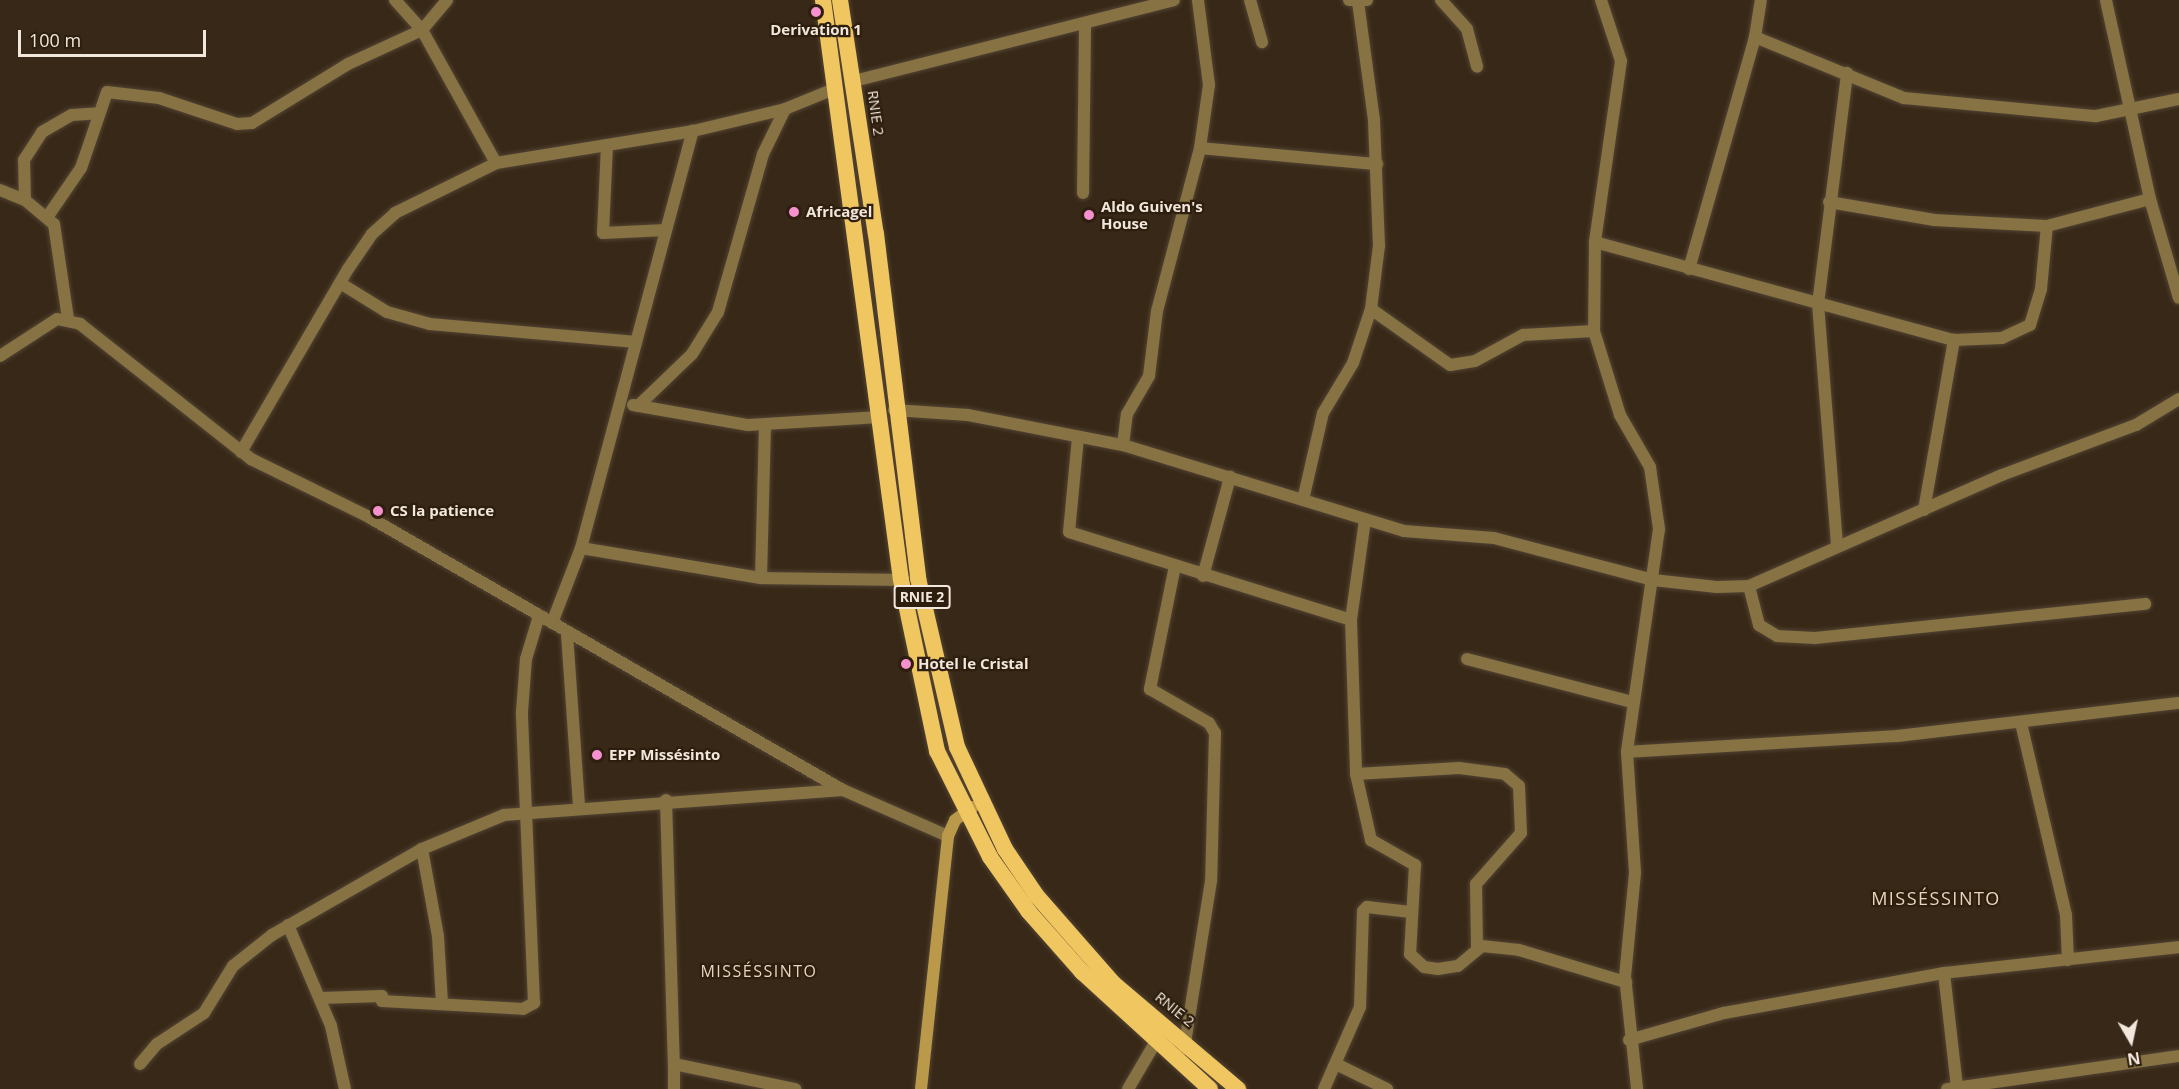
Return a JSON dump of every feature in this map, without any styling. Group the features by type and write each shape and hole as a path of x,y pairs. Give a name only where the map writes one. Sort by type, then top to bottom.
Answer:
{"highway":[{"name":"RNIE 2","path":"823,0 834,89 887,414 918,578 943,699 981,801 1036,895 1090,961 1186,1041 1238,1089"},
{"name":"RNIE 2","path":"840,0 854,81 901,580 937,751 967,811 1029,912 1155,1043 1210,1089"}],"main road":[{"path":"921,1089 948,836 955,820 981,801"}],"street":[{"path":"395,0 422,30 496,164"},
{"path":"48,216 81,168 107,92 116,91 159,98 237,124 252,123 348,64 422,30 447,0"},
{"path":"854,81 1085,26 1174,0"},
{"path":"1123,446 1127,414 1149,376 1157,311 1200,148 1209,85 1198,0"},
{"path":"1250,0 1262,42"},
{"path":"1303,500 1323,413 1353,363 1371,309 1380,246 1377,164 1358,0"},
{"path":"1441,0 1467,29 1477,67"},
{"path":"1601,0 1621,61 1595,242 1594,331 1620,415 1657,488 1653,580 1632,702 1627,752 1635,873 1626,982 1629,1041 1636,1089"},
{"path":"1689,269 1755,37 1761,0"},
{"path":"2106,0 2150,199 2179,298"},
{"path":"1083,193 1085,26"},
{"path":"1755,37 1904,98 2070,115 2132,110 2179,99"},
{"path":"1837,545 1818,304 1847,73"},
{"path":"241,452 340,283 372,234 395,213 496,164 693,131 785,109 834,89"},
{"path":"638,406 692,354 718,312 763,154 785,109"},
{"path":"25,200 24,160 42,132 72,115 98,113"},
{"path":"552,623 581,548 622,403 636,342 693,131"},
{"path":"607,145 603,233 666,230"},
{"path":"1200,148 1377,164"},
{"path":"0,190 25,200 48,216 57,232 68,319"},
{"path":"1829,202 1934,220 2047,226 2150,199"},
{"path":"1595,242 1954,340 2002,338 2030,325 2041,289 2047,226"},
{"path":"340,283 387,312 430,324 636,342"},
{"path":"1371,309 1450,365 1475,361 1523,335 1594,331"},
{"path":"0,356 52,322 68,319 112,347 241,452 367,516 552,623 567,634 843,790 948,836"},
{"path":"1924,510 1954,340"},
{"path":"622,403 765,425 887,414 968,415 1123,446 1404,531 1494,538 1653,580 1749,586 1837,545 2136,424 2179,399"},
{"path":"761,578 765,425"},
{"path":"1078,437 1069,532 1203,576 1352,620"},
{"path":"1203,576 1230,477"},
{"path":"1365,520 1352,620 1356,774 1371,840 1415,865 1410,954 1424,968 1458,966 1478,948 1519,950 1626,982"},
{"path":"581,548 761,578 901,580"},
{"path":"1175,566 1150,689 1209,723 1215,733 1211,881 1186,1041 1180,1065"},
{"path":"1749,586 1759,625 1777,636 1815,638 2145,604"},
{"path":"320,998 382,996 382,1001 523,1010 534,1003 535,940 524,812 523,680 539,616"},
{"path":"567,634 579,806"},
{"path":"1467,659 1632,702"},
{"path":"1627,752 2021,723 2179,703"},
{"path":"2021,723 2066,915 2068,960"},
{"path":"1356,774 1459,768 1505,774 1519,786 1521,833 1476,884 1478,948"},
{"path":"140,1065 157,1044 204,1013 233,966 288,925 422,849 524,812 666,800 843,790"},
{"path":"666,800 674,1089"},
{"path":"422,849 438,936 442,1004"},
{"path":"1324,1089 1362,998 1363,911 1367,907 1412,912"},
{"path":"288,925 320,998 345,1089"},
{"path":"1629,1041 1724,1013 1944,973 2179,947"},
{"path":"1944,973 1952,1088 2179,1056"},
{"path":"1128,1089 1155,1043"},
{"path":"674,1064 795,1089"},
{"path":"1336,1064 1387,1089"}],"place":[{"name":"Derivation 1","path":"816,12"},
{"name":"Africagel","path":"794,212"},
{"name":"Aldo Guiven's House","path":"1089,215"},
{"name":"CS la patience","path":"378,511"},
{"name":"Hotel le Cristal","path":"906,664"},
{"name":"EPP Missésinto","path":"597,755"}],"district":[{"name":"MISSÉSSINTO","path":"1936,898"},
{"name":"MISSÉSSINTO","path":"759,971"}]}
